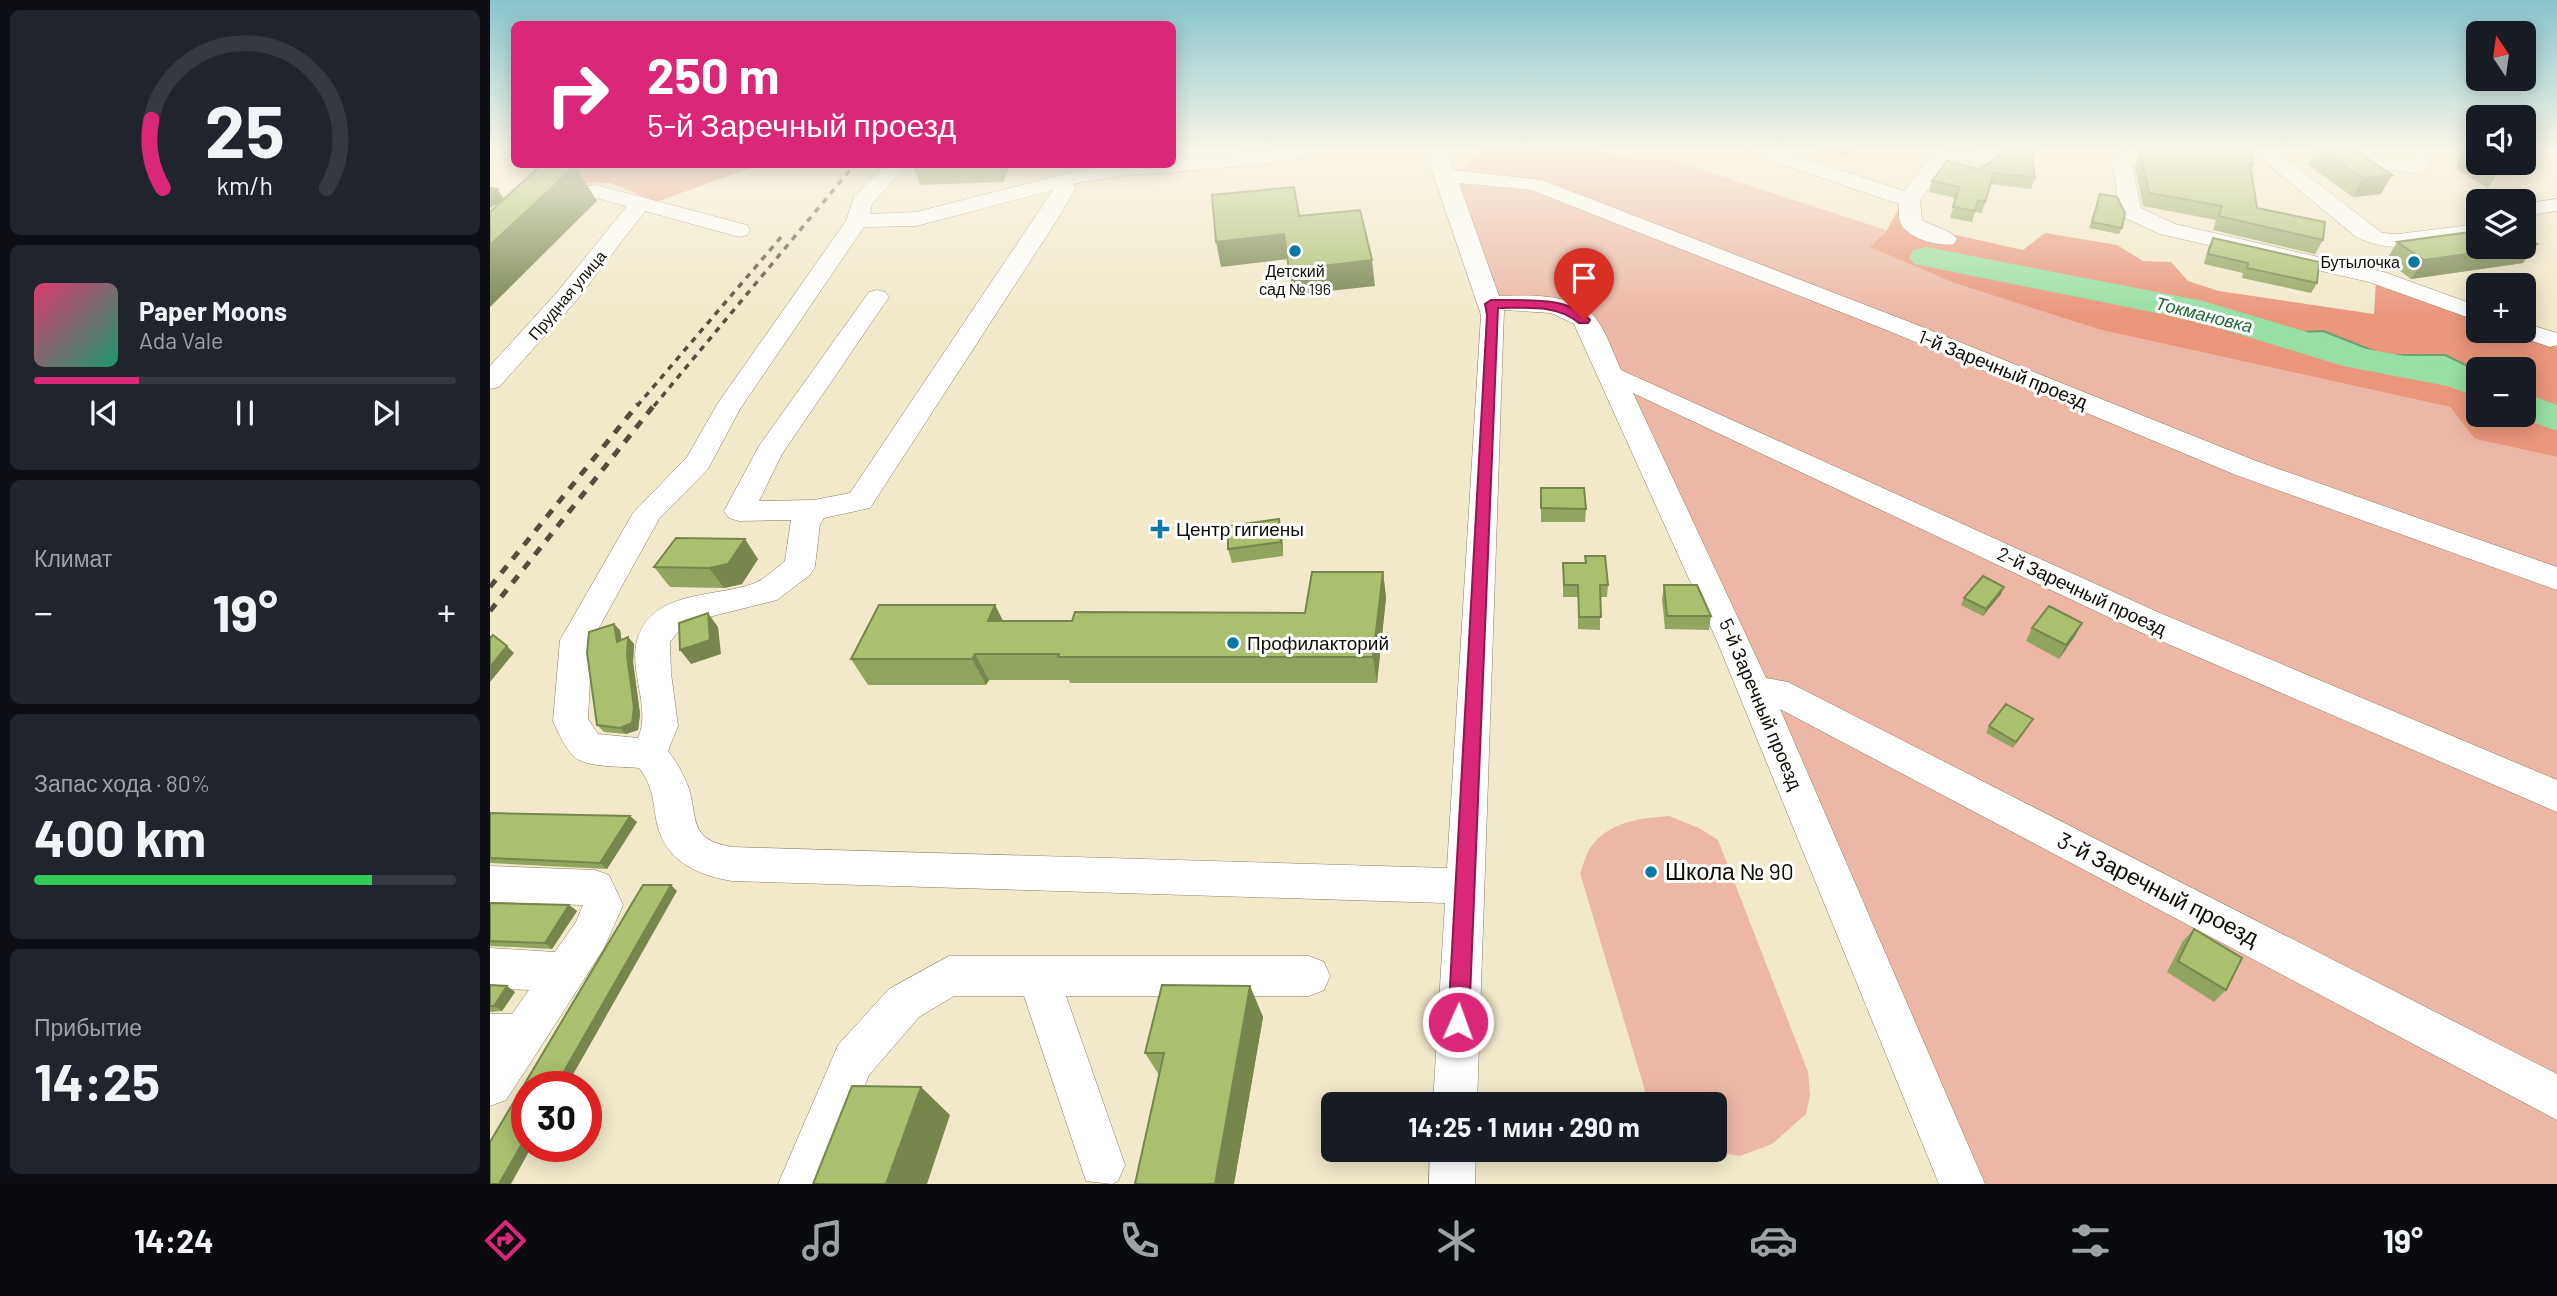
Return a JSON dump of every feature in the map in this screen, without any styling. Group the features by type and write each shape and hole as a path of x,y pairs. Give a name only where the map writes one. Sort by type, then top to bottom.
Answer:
{"street":[{"name":"Прудная улица","path":"490,382 551,314 638,205"},
{"path":"644,205 739,230"},
{"path":"862,205 857,221 772,340 727,409 698,462 648,513 576,640 570,721 588,748 649,754 670,786 673,822 683,840 701,856 732,864 1464,886"},
{"path":"857,221 916,219 969,205"},
{"path":"877,297 769,452 739,511 814,510 860,501 1055,205"},
{"path":"1455,1092 1493,315 1459,205"},
{"name":"1-й Заречный проезд","path":"1589,205 1885,321 2246,468 2557,579"},
{"path":"1909,205 1911,223 1927,233 1947,239"},
{"path":"2128,205 2133,214 2168,229 2376,277 2466,310"},
{"path":"2333,205 2363,231 2377,239 2398,241 2466,232"},
{"path":"2536,208 2555,205"},
{"path":"2376,277 2383,271 2377,239"},
{"name":"5-й Заречный проезд","path":"1491,304 1545,305 1574,311 1584,320 1756,691 1962,1184"},
{"path":"2536,334 2550,339"},
{"name":"2-й Заречный проезд","path":"1612,377 1621,378 2149,622 2557,796"},
{"path":"649,754 661,726 654,673 654,639 674,614 766,592 800,566 806,522 814,510"},
{"name":"3-й Заречный проезд","path":"1756,691 1776,691 2557,1098"},
{"path":"490,884 595,888 603,905 590,935 566,972 506,1035 490,1084"},
{"path":"490,968 566,972"},
{"path":"801,1184 853,1060 904,1003 949,976 1309,976"},
{"path":"1038,976 1101,1165"},
{"path":"1452,1184 1453,1162"}],"shaded area":[{"path":"1465,205 1810,205 1886,230 1871,247 1954,283 2101,330 2450,407 2475,439 2557,457 2557,1184 1949,1184 1725,634 1571,313 1501,309"},
{"path":"1900,205 1905,205 1925,228 2023,250 2045,233 2117,245 2143,261 2171,262 2188,281 2219,291 2374,314 2376,281 2466,315 2466,343 2536,343 2536,339 2557,347 2557,457 2475,439 2450,407 2101,330 1954,283 1870,247 1887,230"},
{"path":"2323,331 2384,355 2445,355 2466,365 2466,374 2445,379 2381,372 2289,347 2278,333"},
{"path":"1669,816 1699,828 1718,840 1808,1072 1810,1095 1806,1114 1772,1144 1740,1156 1727,1154 1727,1092 1645,1092 1580,873 1590,848 1597,839 1615,827 1647,818"}],"building":[{"path":"497,205 533,205 490,245 490,212"},
{"path":"1213,205 1297,205 1299,216 1360,210 1372,260 1289,270 1284,234 1216,242"},
{"path":"1954,205 1977,205 1975,211"},
{"path":"2097,205 2121,205 2125,213 2122,228 2092,222"},
{"path":"2218,205 2257,205 2257,208 2325,222 2323,240 2219,216 2222,206"},
{"path":"2466,233 2466,254 2424,260 2397,242"},
{"path":"2213,238 2319,262 2317,283 2247,268 2248,263 2208,254"},
{"path":"1541,488 1584,488 1586,509 1541,508"},
{"path":"1279,519 1281,542 1228,549 1228,526"},
{"path":"676,538 745,539 728,564 709,568 654,567"},
{"path":"1585,556 1605,556 1608,585 1600,585 1601,617 1579,617 1578,585 1564,585 1563,563 1586,563"},
{"path":"1312,572 1383,572 1373,657 1058,657 1059,654 975,654 972,659 851,659 879,605 995,605 988,621 1072,621 1075,612 1305,613"},
{"path":"1983,576 2004,587 1986,609 1964,598"},
{"path":"1664,585 1697,585 1711,616 1667,616"},
{"path":"2049,606 2082,623 2066,645 2032,628"},
{"path":"708,613 710,640 680,650 679,623"},
{"path":"614,624 617,642 628,637 627,656 634,707 632,723 620,728 597,725 587,653 589,632"},
{"path":"493,635 507,646 490,667 490,638"},
{"path":"2006,704 2033,719 2016,742 1989,726"},
{"path":"490,813 630,816 600,863 490,858"},
{"path":"643,885 671,885 564,1071 532,1071"},
{"path":"490,903 569,905 545,943 490,941"},
{"path":"2194,929 2242,958 2226,990 2178,961"},
{"path":"490,985 507,986 494,1006 490,1006"},
{"path":"1162,985 1250,986 1215,1184 1135,1184 1164,1053 1145,1053"},
{"path":"852,1086 921,1087 886,1184 813,1184"},
{"path":"511,1107 512,1162 499,1184 490,1184 490,1142"}],"waterway":[{"name":"Токмановка","path":"1926,257 2203,312 2356,358 2466,380"},
{"name":"Токмановка","path":"2536,410 2557,419"}],"railway":[{"path":"654,406 821,205"},
{"path":"637,406 782,236"},
{"path":"490,587 638,404"},
{"path":"490,611 655,404"}],"place":[{"name":"Детский сад № 196","path":"1295,251"},
{"name":"Бутылочка","path":"2414,262"},
{"name":"Центр гигиены","path":"1160,529"},
{"name":"Профилакторий","path":"1233,643"},
{"name":"Школа № 90","path":"1651,872"}],"route":[{"path":"1458,1022 1493,315 1491,304 1545,305 1574,311 1584,320"}]}
